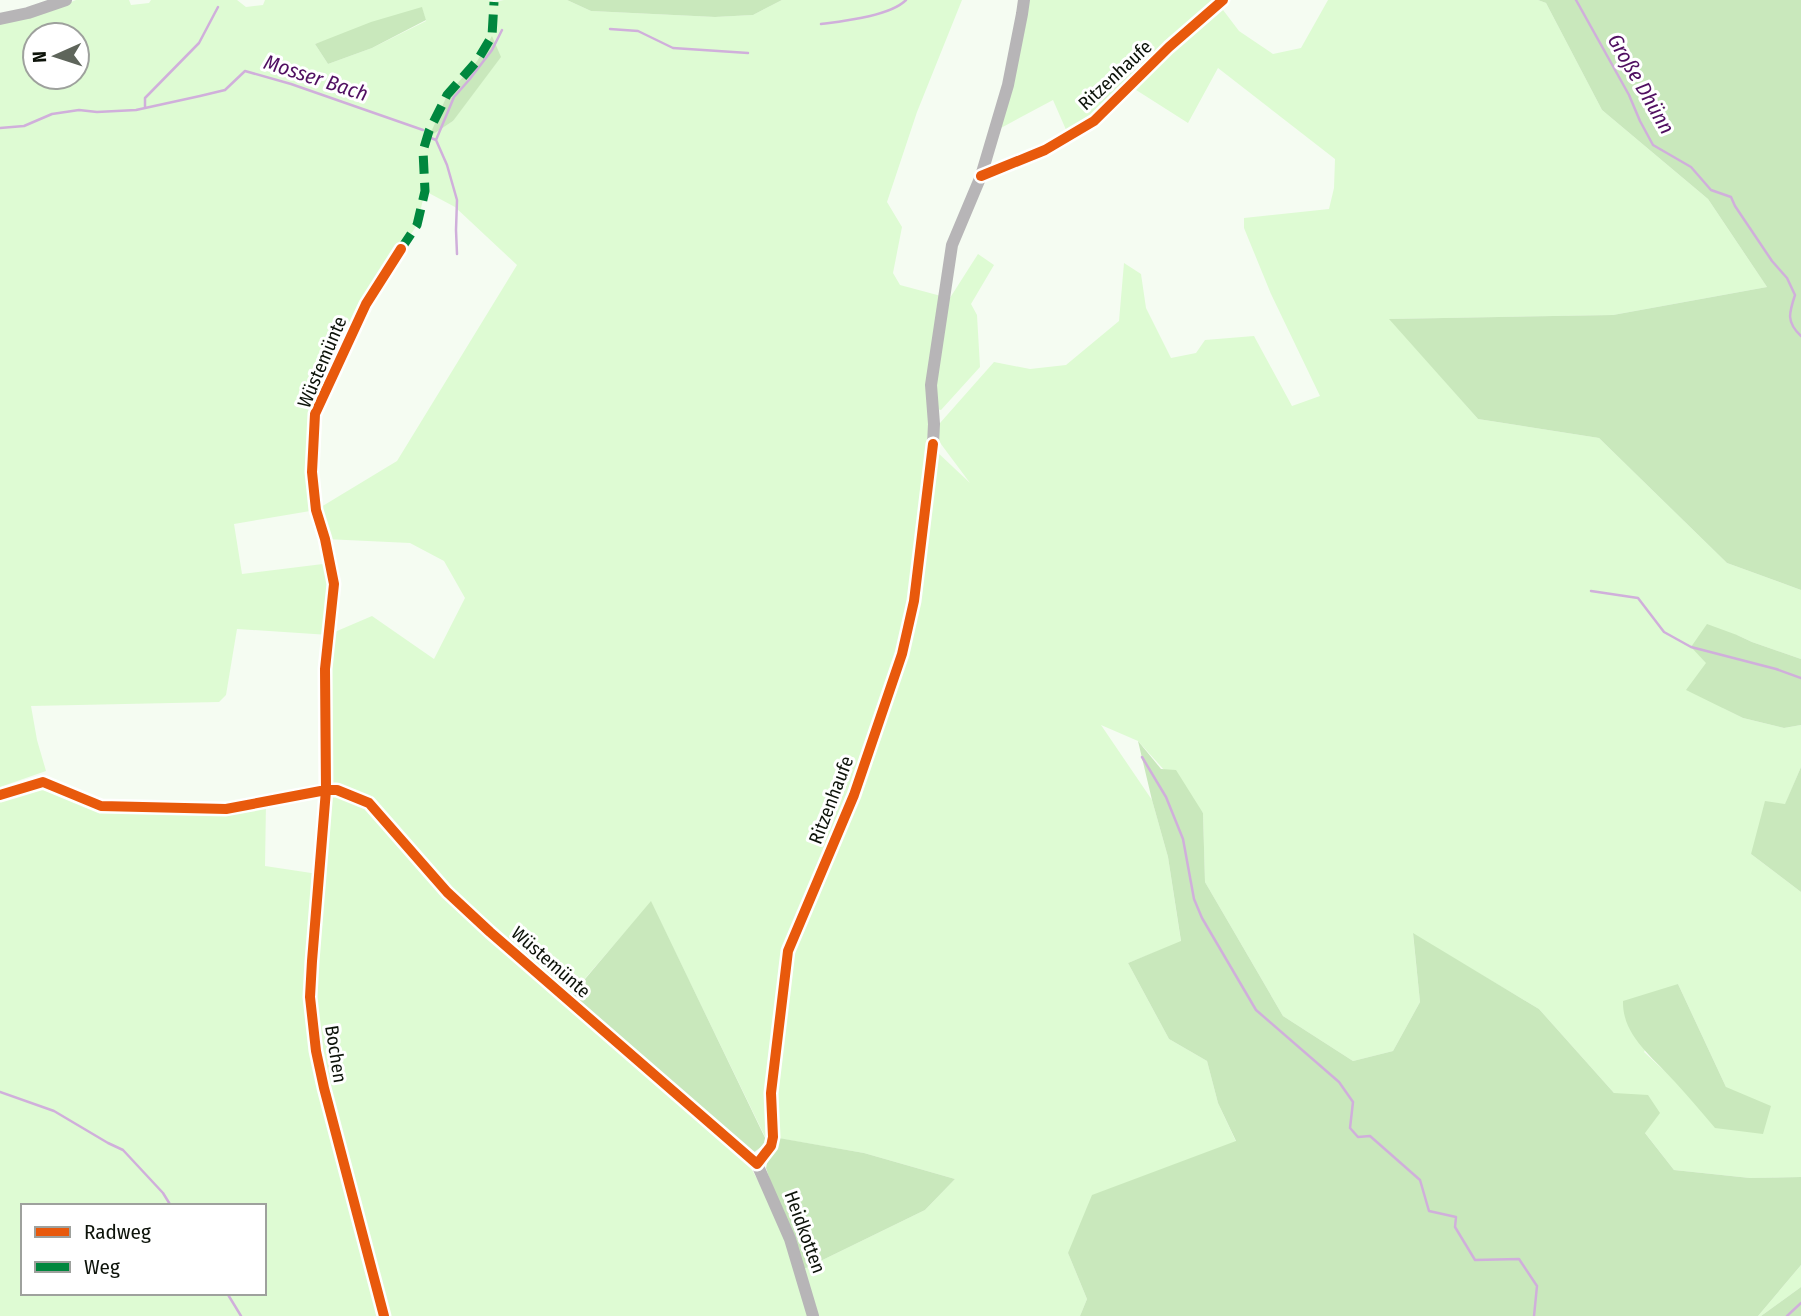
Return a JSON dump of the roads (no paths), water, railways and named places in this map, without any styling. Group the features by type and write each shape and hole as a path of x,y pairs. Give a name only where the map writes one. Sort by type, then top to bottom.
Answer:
{"street":[{"path":"0,19 66,0"},
{"name":"Ritzenhaufe","path":"757,1164 771,1146 773,1137 771,1093 788,951 854,795 902,654 914,601 933,444 931,385 952,245 981,176 1008,85 1024,0"},
{"name":"Ritzenhaufe","path":"981,176 1045,149 1094,121 1169,47 1223,0"},
{"name":"Wüstemünte","path":"326,790 325,669 334,584 326,539 316,510 312,472 315,414 366,304 401,249"},
{"name":"Wüstemünte","path":"0,795 43,782 102,806 226,809 326,790 337,790 369,803 447,892 757,1164"},
{"name":"Bochen","path":"326,790 310,997 316,1051 324,1088 384,1316"},
{"name":"Heidkotten","path":"757,1164 790,1239 813,1316"}],"waterway":[{"name":"Mosser Bach","path":"821,24 878,14 899,6 906,0"},
{"name":"Große Dhünn","path":"1576,0 1629,95 1653,145 1691,167 1711,190 1731,197 1772,261 1787,278 1795,295 1790,312 1791,322 1801,336"},
{"path":"145,107 145,98 199,43 218,7"},
{"name":"Mosser Bach","path":"610,29 638,31 673,48 748,53"},
{"name":"Mosser Bach","path":"431,138 436,140 454,97 492,50 502,30"},
{"name":"Mosser Bach","path":"0,128 24,126 52,114 79,110 136,110 200,96 225,90 245,71 291,84 423,130"},
{"path":"436,140 447,165 457,200 457,254"},
{"path":"1591,591 1638,598 1664,632 1691,647 1801,678"},
{"path":"1142,757 1166,797 1183,839 1194,899 1202,918 1256,1010 1339,1082 1353,1102 1350,1128 1358,1137 1370,1136 1420,1180 1429,1211 1456,1217 1455,1227 1475,1260 1519,1259 1537,1286 1534,1316"},
{"path":"0,1092 54,1111 123,1150 170,1204"},
{"path":"228,1295 241,1316"},
{"path":"1787,1316 1801,1303"}]}
